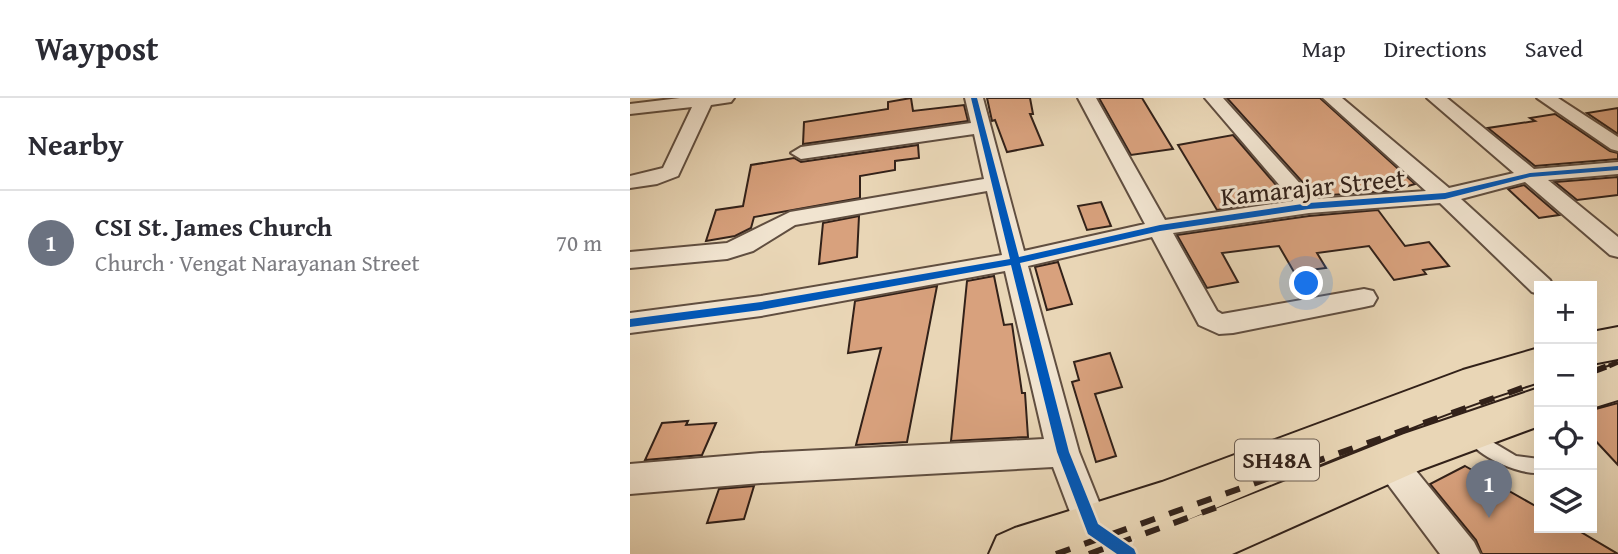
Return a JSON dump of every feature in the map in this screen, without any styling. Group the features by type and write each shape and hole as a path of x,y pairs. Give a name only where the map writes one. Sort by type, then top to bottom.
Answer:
{"main road":[{"path":"1597,375 1605,351"},
{"name":"SH48A","path":"1015,554 1111,541 1163,506 1463,388 1534,367"},
{"name":"SH48A","path":"1182,551 1389,461 1465,431 1534,409"}],"street":[{"path":"630,109 725,98"},
{"path":"974,98 1063,452 1111,541"},
{"path":"1087,98 1208,317 1219,324 1364,298"},
{"path":"1214,98 1309,206"},
{"path":"1332,98 1445,196 1536,281"},
{"path":"1436,98 1618,249"},
{"path":"1546,98 1618,145"},
{"path":"630,182 657,178 671,172 705,99"},
{"path":"801,153 982,127"},
{"name":"Kamarajar Street","path":"630,323 761,306 1015,261 1160,228 1309,206 1445,196 1530,175 1618,167"},
{"path":"630,260 734,250 754,242 774,226 790,219 997,183"},
{"path":"630,479 761,468 1063,452"},
{"path":"1389,461 1462,554"}],"lane":[{"path":"1465,431 1509,461 1534,467"}],"building":[{"path":"911,98 913,111 964,105 968,121 803,144 804,122 888,109 888,102"},
{"path":"987,98 1030,98 1033,114 1030,114 1043,145 1007,152 995,120 992,121"},
{"path":"1099,98 1142,98 1173,149 1131,155"},
{"path":"1227,98 1320,98 1415,184 1391,191 1315,196"},
{"path":"1618,108 1618,134 1587,113"},
{"path":"1555,114 1610,151 1618,153 1618,159 1535,166 1488,128 1535,121 1530,118"},
{"path":"1233,135 1288,199 1217,210 1178,145"},
{"path":"918,145 919,158 895,161 895,170 860,176 860,198 754,217 751,228 735,236 706,241 716,210 743,206 751,165 794,158 801,162"},
{"path":"1618,177 1618,195 1577,200 1555,182"},
{"path":"1524,185 1559,215 1539,218 1508,189"},
{"path":"1101,202 1111,226 1087,230 1078,206"},
{"path":"1378,210 1405,246 1429,242 1449,266 1423,270 1426,274 1394,280 1369,246 1317,253 1326,268 1294,272 1279,246 1222,253 1238,282 1207,288 1177,235 1309,216"},
{"path":"859,216 857,257 819,264 823,223"},
{"path":"1058,262 1072,304 1047,310 1035,267"},
{"path":"994,276 1004,325 1012,324 1022,393 1025,393 1028,437 951,441 967,281"},
{"path":"937,286 907,442 856,445 881,348 848,353 855,301"},
{"path":"1110,353 1122,387 1095,394 1116,456 1096,462 1072,382 1079,380 1074,362"},
{"path":"1618,403 1618,465 1597,442 1597,409"},
{"path":"688,421 686,425 716,423 702,455 645,460 662,423"},
{"path":"1465,466 1534,505 1534,533 1582,533 1618,554 1482,554 1476,540 1430,484"},
{"path":"754,486 744,519 707,523 719,489"}],"railway":[{"path":"1609,366 1618,362"},
{"path":"1597,370 1613,364"},
{"path":"1056,554 1534,384"},
{"path":"1089,554 1223,505"}],"cycle path":[{"path":"974,98 1063,452 1093,529 1129,554"},
{"path":"630,323 761,306 1015,261 1160,228 1309,206 1445,196 1530,175 1618,168"}],"place":[{"name":"CSI St. James Church","path":"1489,518"}]}
